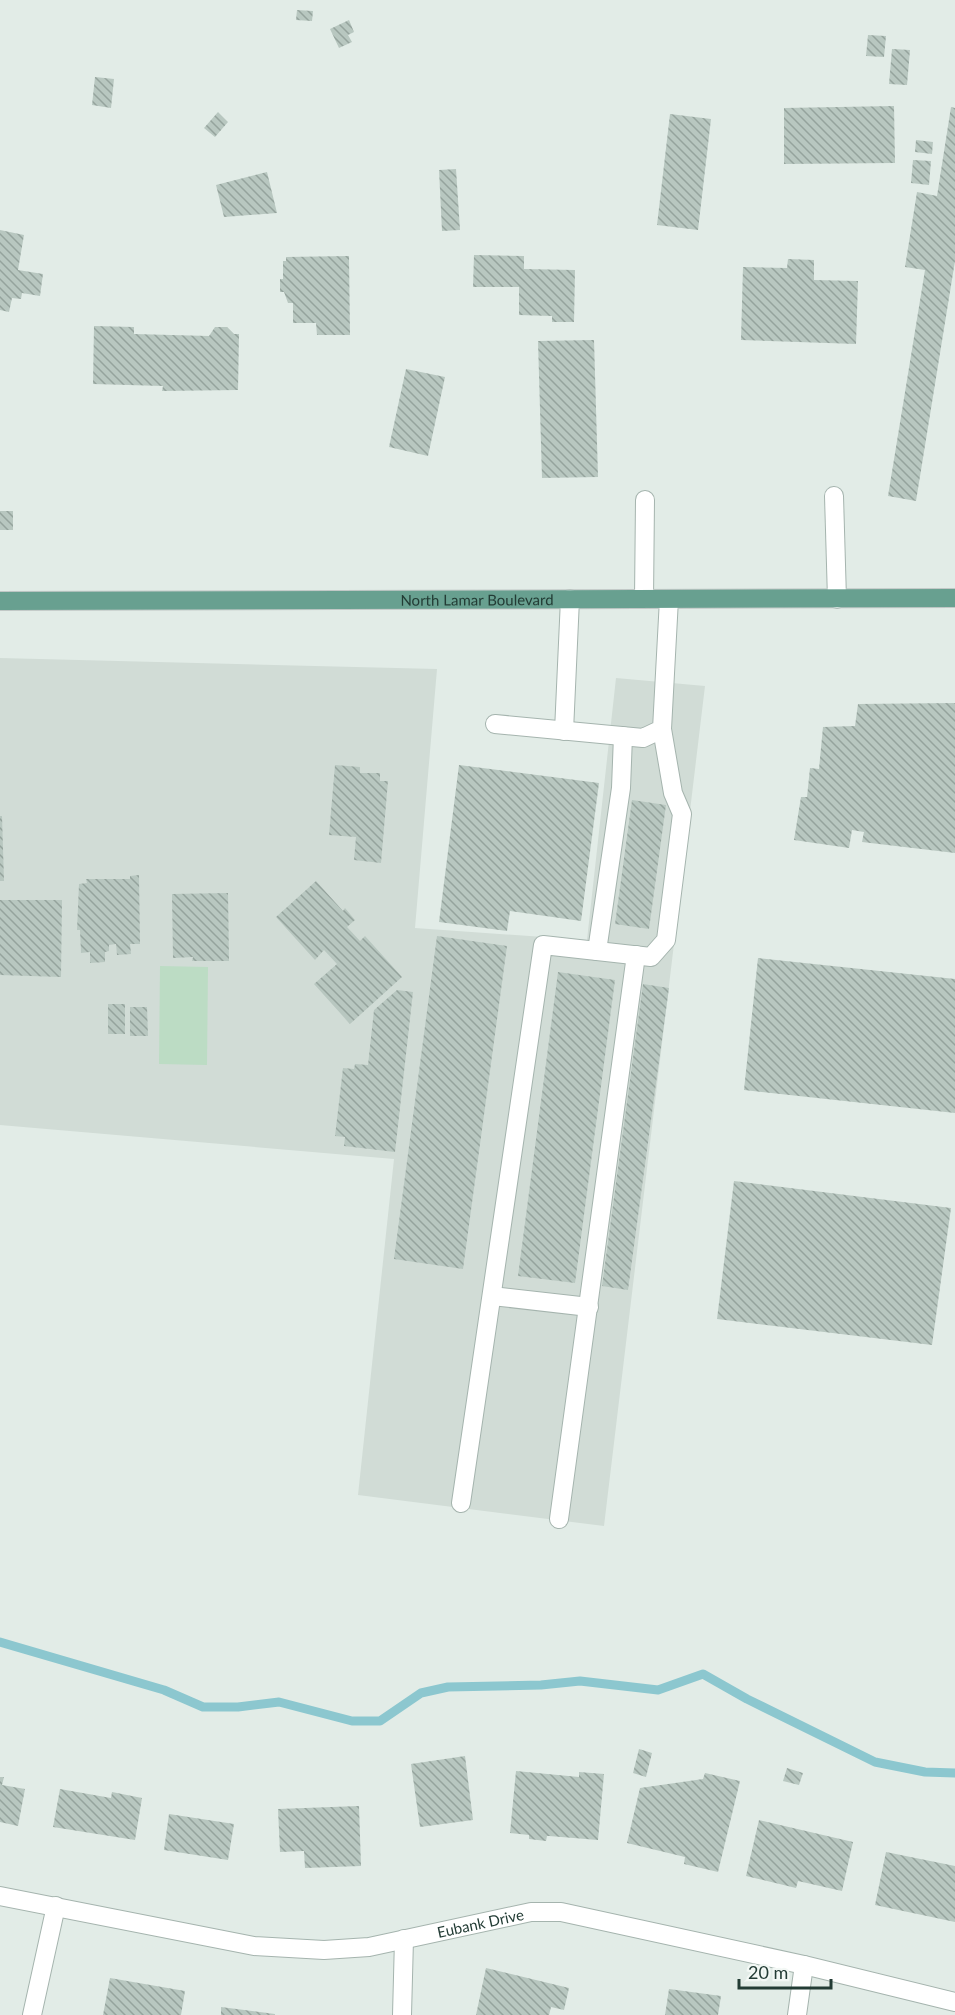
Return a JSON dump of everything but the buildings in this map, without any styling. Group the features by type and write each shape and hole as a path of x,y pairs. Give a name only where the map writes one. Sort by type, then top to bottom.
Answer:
{"main road":[{"name":"North Lamar Boulevard","path":"0,601 955,598"}],"street":[{"path":"834,496 837,598"},
{"path":"644,599 645,500"},
{"path":"564,731 570,599"},
{"path":"461,1503 543,945 651,957 666,940 682,814 673,793 662,729 669,599"},
{"path":"495,724 643,738 662,729"},
{"path":"597,951 621,788 623,736"},
{"path":"559,1519 590,1307 636,955"},
{"path":"492,1296 590,1307"},
{"name":"Eubank Drive","path":"0,1896 254,1946 324,1950 369,1947 531,1912 561,1912 804,1965 955,2002"},
{"path":"33,2015 56,1906"},
{"path":"402,2015 404,1939"},
{"path":"797,2015 804,1965"}],"shaded area":[{"path":"0,658 437,669 415,928 587,940 616,678 705,686 604,1526 358,1495 394,1159 0,1125"}],"green space":[{"path":"160,966 208,967 207,1065 159,1064"}],"waterway":[{"path":"0,1642 164,1690 203,1707 238,1707 279,1702 352,1721 380,1721 421,1693 448,1687 541,1685 580,1681 658,1690 703,1674 747,1699 875,1762 925,1772 955,1773"}]}
